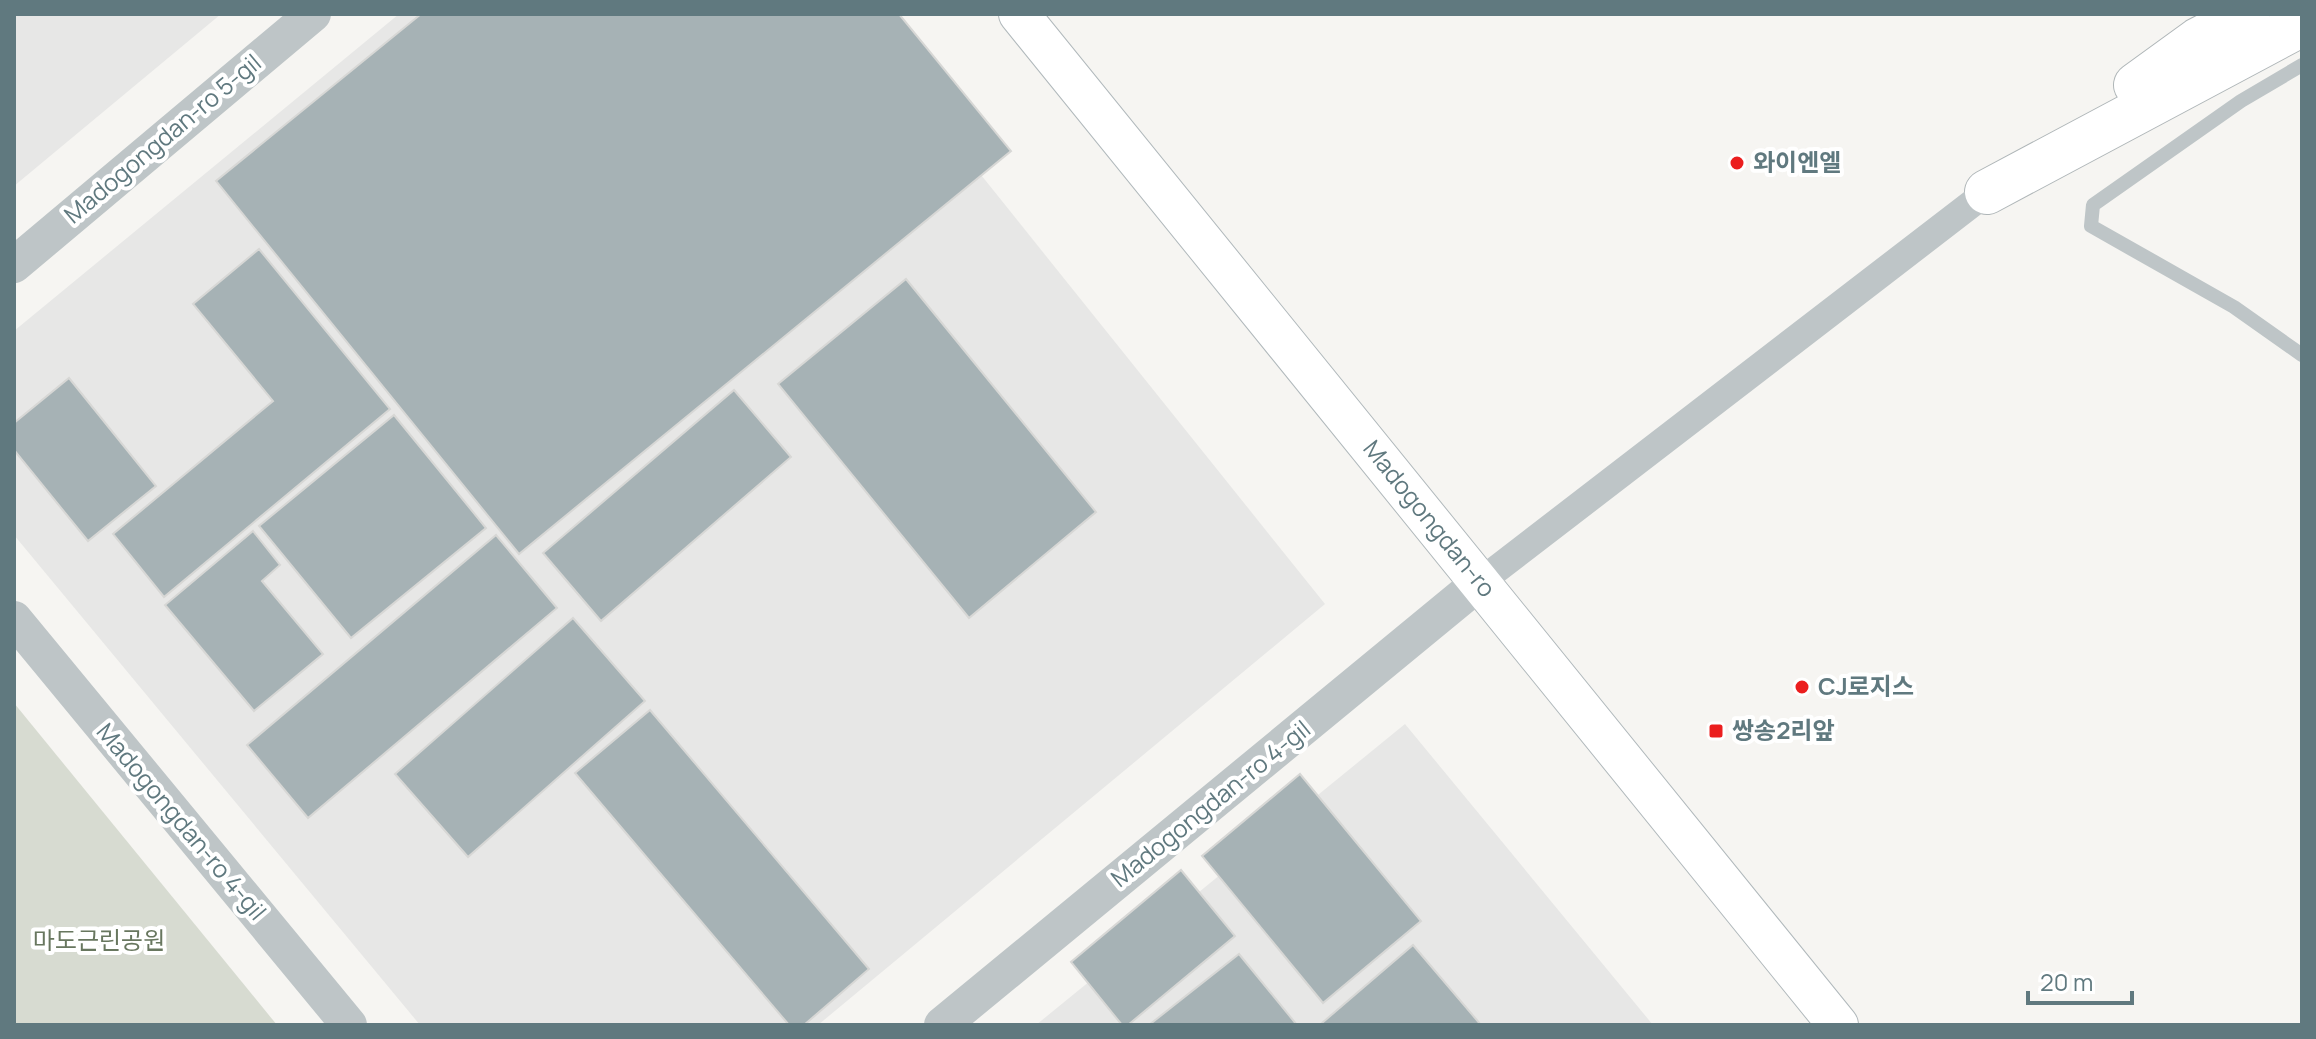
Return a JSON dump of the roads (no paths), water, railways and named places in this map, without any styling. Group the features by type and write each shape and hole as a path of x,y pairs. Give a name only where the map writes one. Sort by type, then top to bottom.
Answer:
{"highway":[{"path":"1987,192 2198,40 2248,14"},
{"path":"1987,192 2302,24"}],"main road":[{"name":"Madogongdan-ro","path":"1019,14 1838,1025"}],"street":[{"name":"Madogongdan-ro 5-gil","path":"14,265 313,14"},
{"path":"1480,582 1987,192"},
{"name":"Madogongdan-ro 4-gil","path":"942,1025 1480,582"},
{"name":"Madogongdan-ro 4-gil","path":"14,619 349,1025"}],"lane":[{"path":"2302,65 2241,101 2093,205 2091,226 2234,307 2302,355"}],"place":[{"name":"와이엔엘","path":"1737,163"},
{"name":"CJ로지스","path":"1802,687"},
{"name":"쌍송2리앞","path":"1716,731"}],"park label":[{"name":"마도근린공원","path":"99,941"}]}
